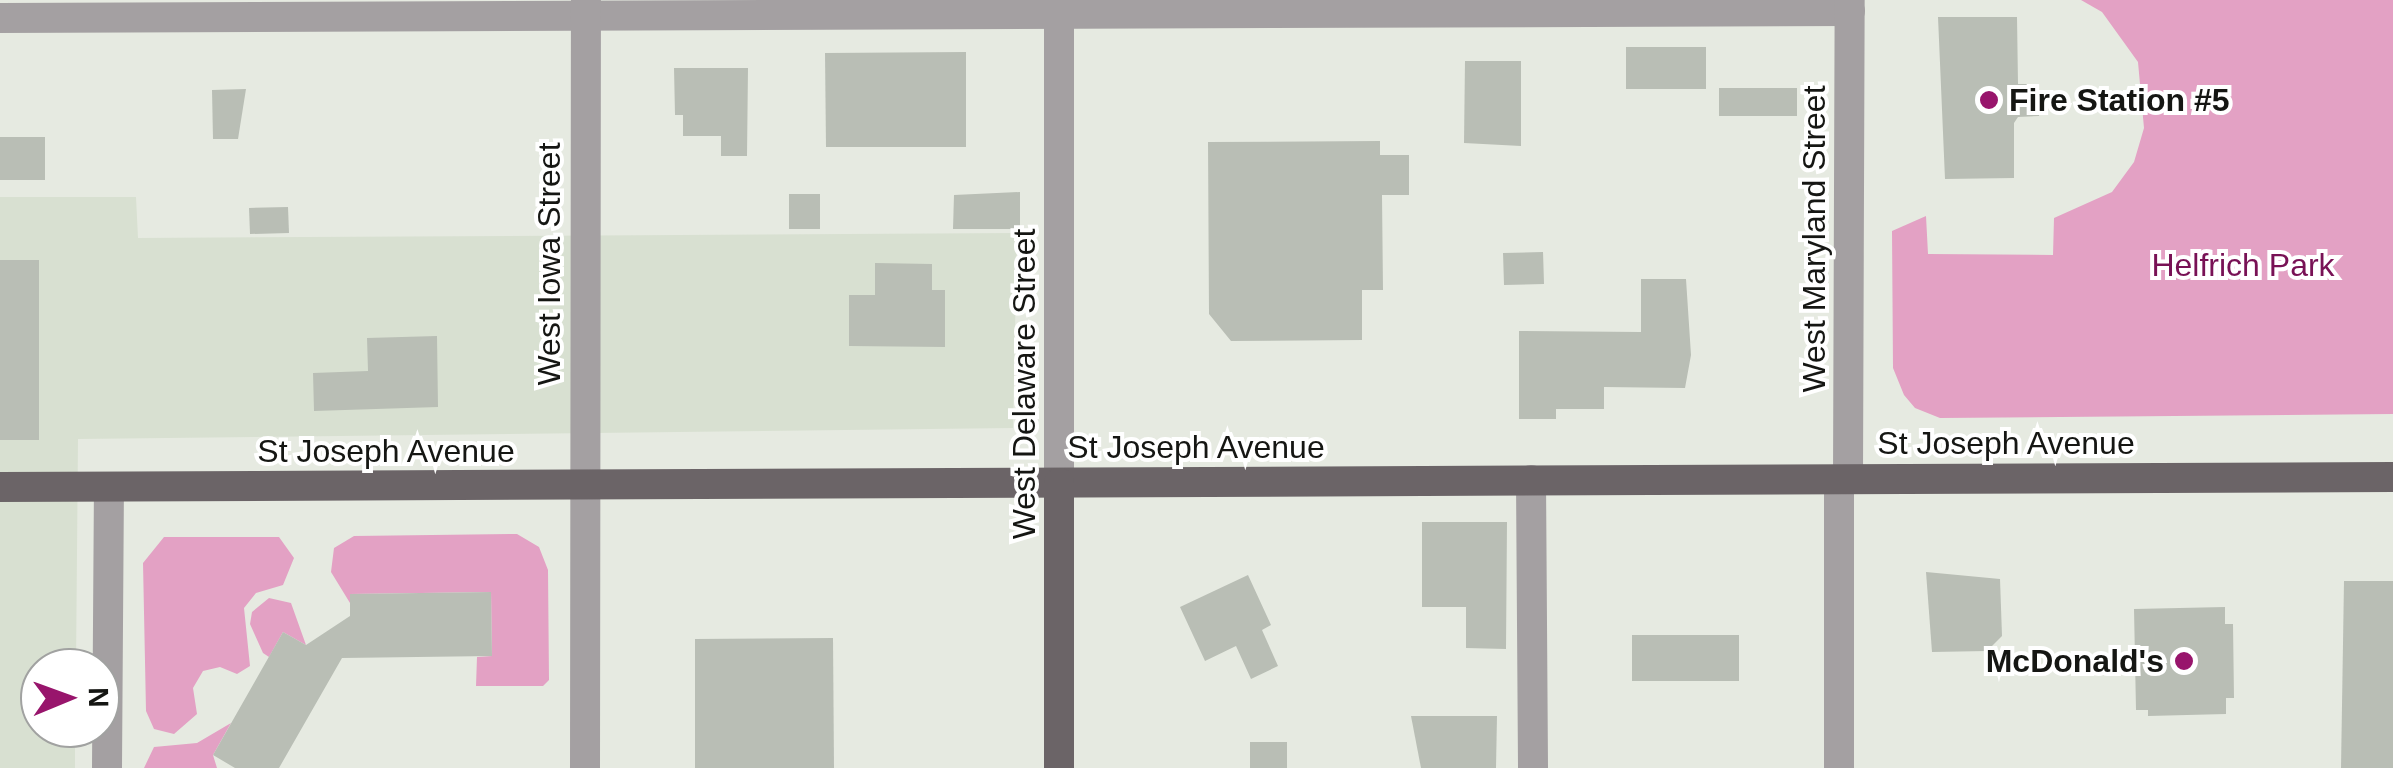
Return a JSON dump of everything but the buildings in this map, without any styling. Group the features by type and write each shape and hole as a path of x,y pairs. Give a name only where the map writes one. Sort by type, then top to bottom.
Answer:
{"main road":[{"name":"St Joseph Avenue","path":"0,486 582,487 2393,477"},
{"name":"West Delaware Street","path":"1058,483 1058,768"}],"street":[{"path":"0,18 586,8 1850,5"},
{"name":"West Maryland Street","path":"1839,768 1850,5"},
{"name":"West Delaware Street","path":"1058,483 1059,6"},
{"name":"West Iowa Street","path":"585,768 582,487 586,8"},
{"path":"1531,480 1534,768"},
{"path":"107,768 109,487"}],"shaded area":[{"path":"0,197 136,197 138,238 1017,233 1013,428 78,439 76,648 20,648 20,748 75,748 75,768 0,768"}],"green space":[{"name":"Helfrich Park","path":"2081,0 2393,0 2393,414 1940,418 1915,408 1904,395 1893,368 1892,231 1926,216 1928,254 2053,255 2054,218 2112,192 2134,162 2144,128 2138,62 2102,12"},
{"path":"517,534 539,547 548,570 549,680 543,686 476,686 477,657 492,656 491,592 350,594 350,603 331,572 334,548 354,536"},
{"path":"164,537 279,537 294,558 283,585 256,593 244,608 250,666 237,674 220,667 203,671 193,688 197,714 174,734 154,729 146,711 143,563"},
{"path":"269,598 291,603 306,645 283,632 269,657 263,653 250,624 252,612"},
{"path":"231,723 213,755 217,768 144,768 154,747 197,743"}],"place":[{"name":"Fire Station #5","path":"1989,100"},
{"name":"McDonald's","path":"2184,661"}]}
